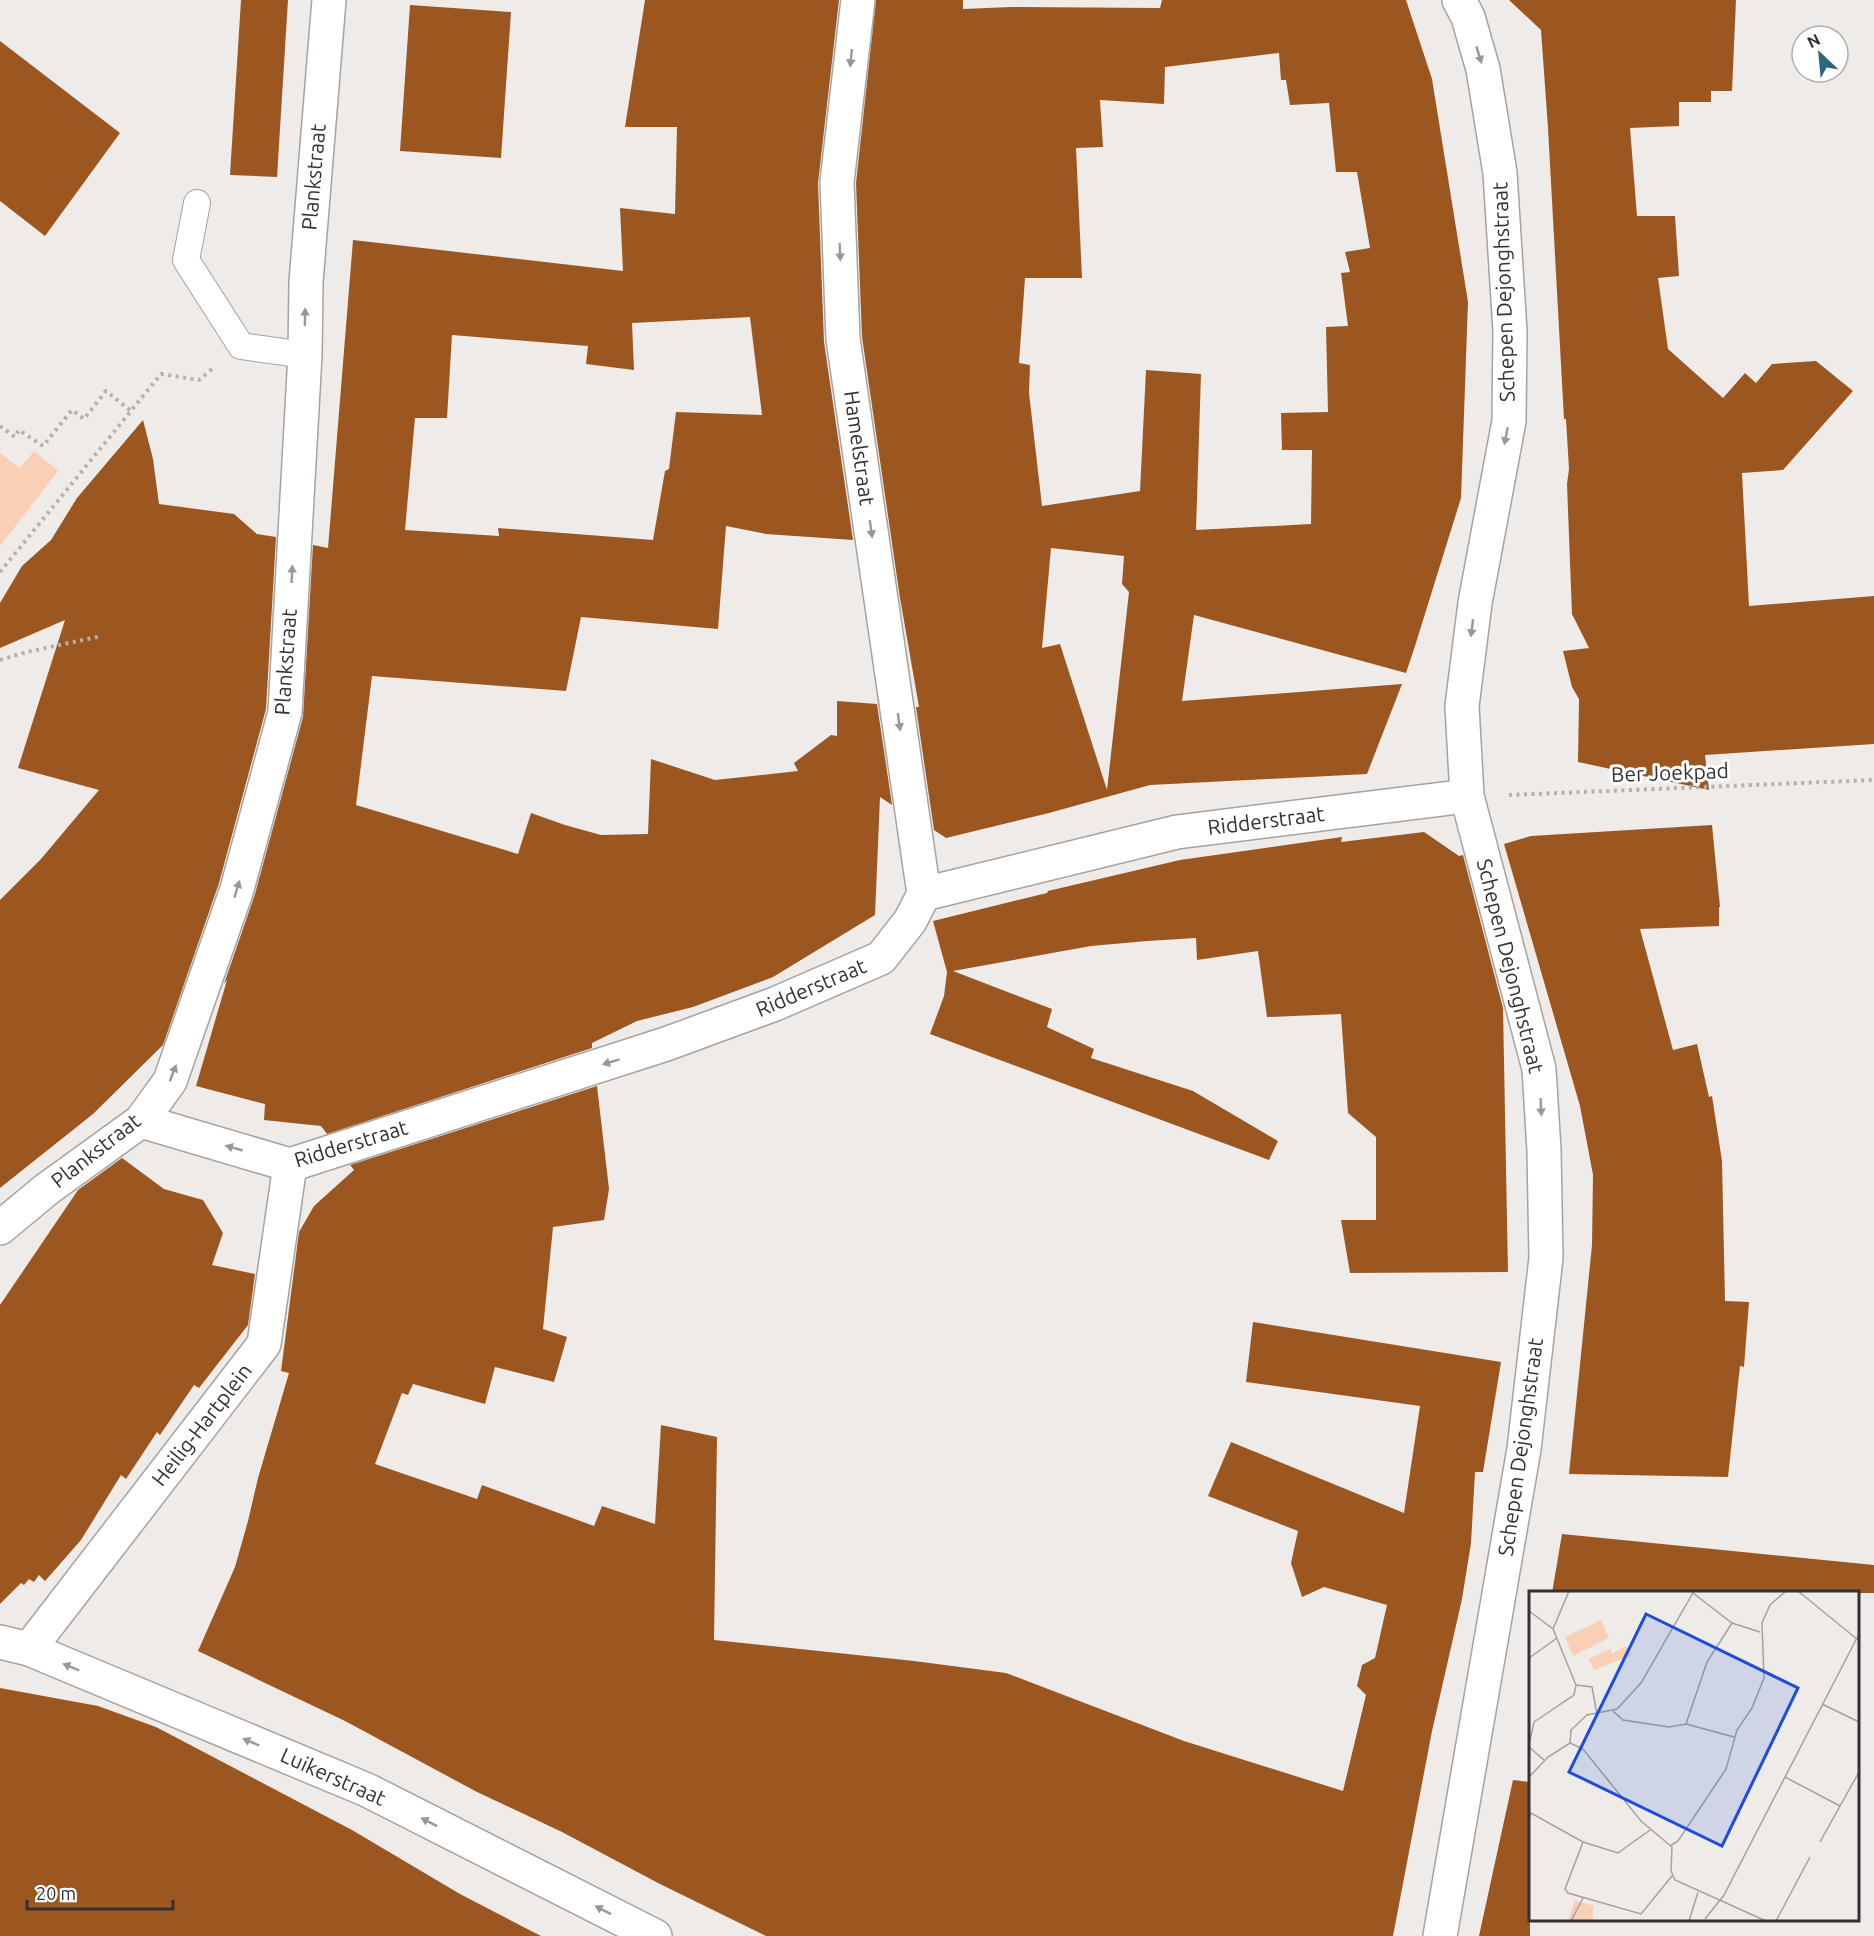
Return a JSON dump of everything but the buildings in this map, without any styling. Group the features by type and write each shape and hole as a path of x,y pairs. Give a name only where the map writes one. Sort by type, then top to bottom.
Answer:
{"street":[{"name":"Plankstraat","path":"0,1228 47,1190 141,1121 170,1081 237,889 285,712 306,282 329,0"},
{"name":"Hamelstraat","path":"858,0 837,182 843,339 924,894"},
{"name":"Schepen Dejonghstraat","path":"1440,1936 1524,1449 1546,1258 1544,1150 1539,1069 1467,796 1462,706 1475,603 1509,421 1510,332 1500,172 1483,69 1468,17 1459,0"},
{"name":"Ridderstraat","path":"141,1121 290,1165 666,1044 775,1004 881,958 910,921 924,894 1177,832 1467,796"},
{"name":"Heilig-Hartplein","path":"14,1645 264,1344 290,1165"},
{"name":"Luikerstraat","path":"14,1645 367,1790 655,1936"}],"lane":[{"path":"197,202 186,260 241,346 304,355"}],"path":[{"path":"0,572 161,374 199,380 241,346"},
{"path":"0,426 15,437 19,430 43,446 72,410 84,419 106,391 131,411"},
{"path":"0,660 101,636"},
{"name":"Ber Joekpad","path":"1467,796 1874,780"}],"shaded area":[{"path":"34,451 58,471 0,546 0,453 20,468"}]}
